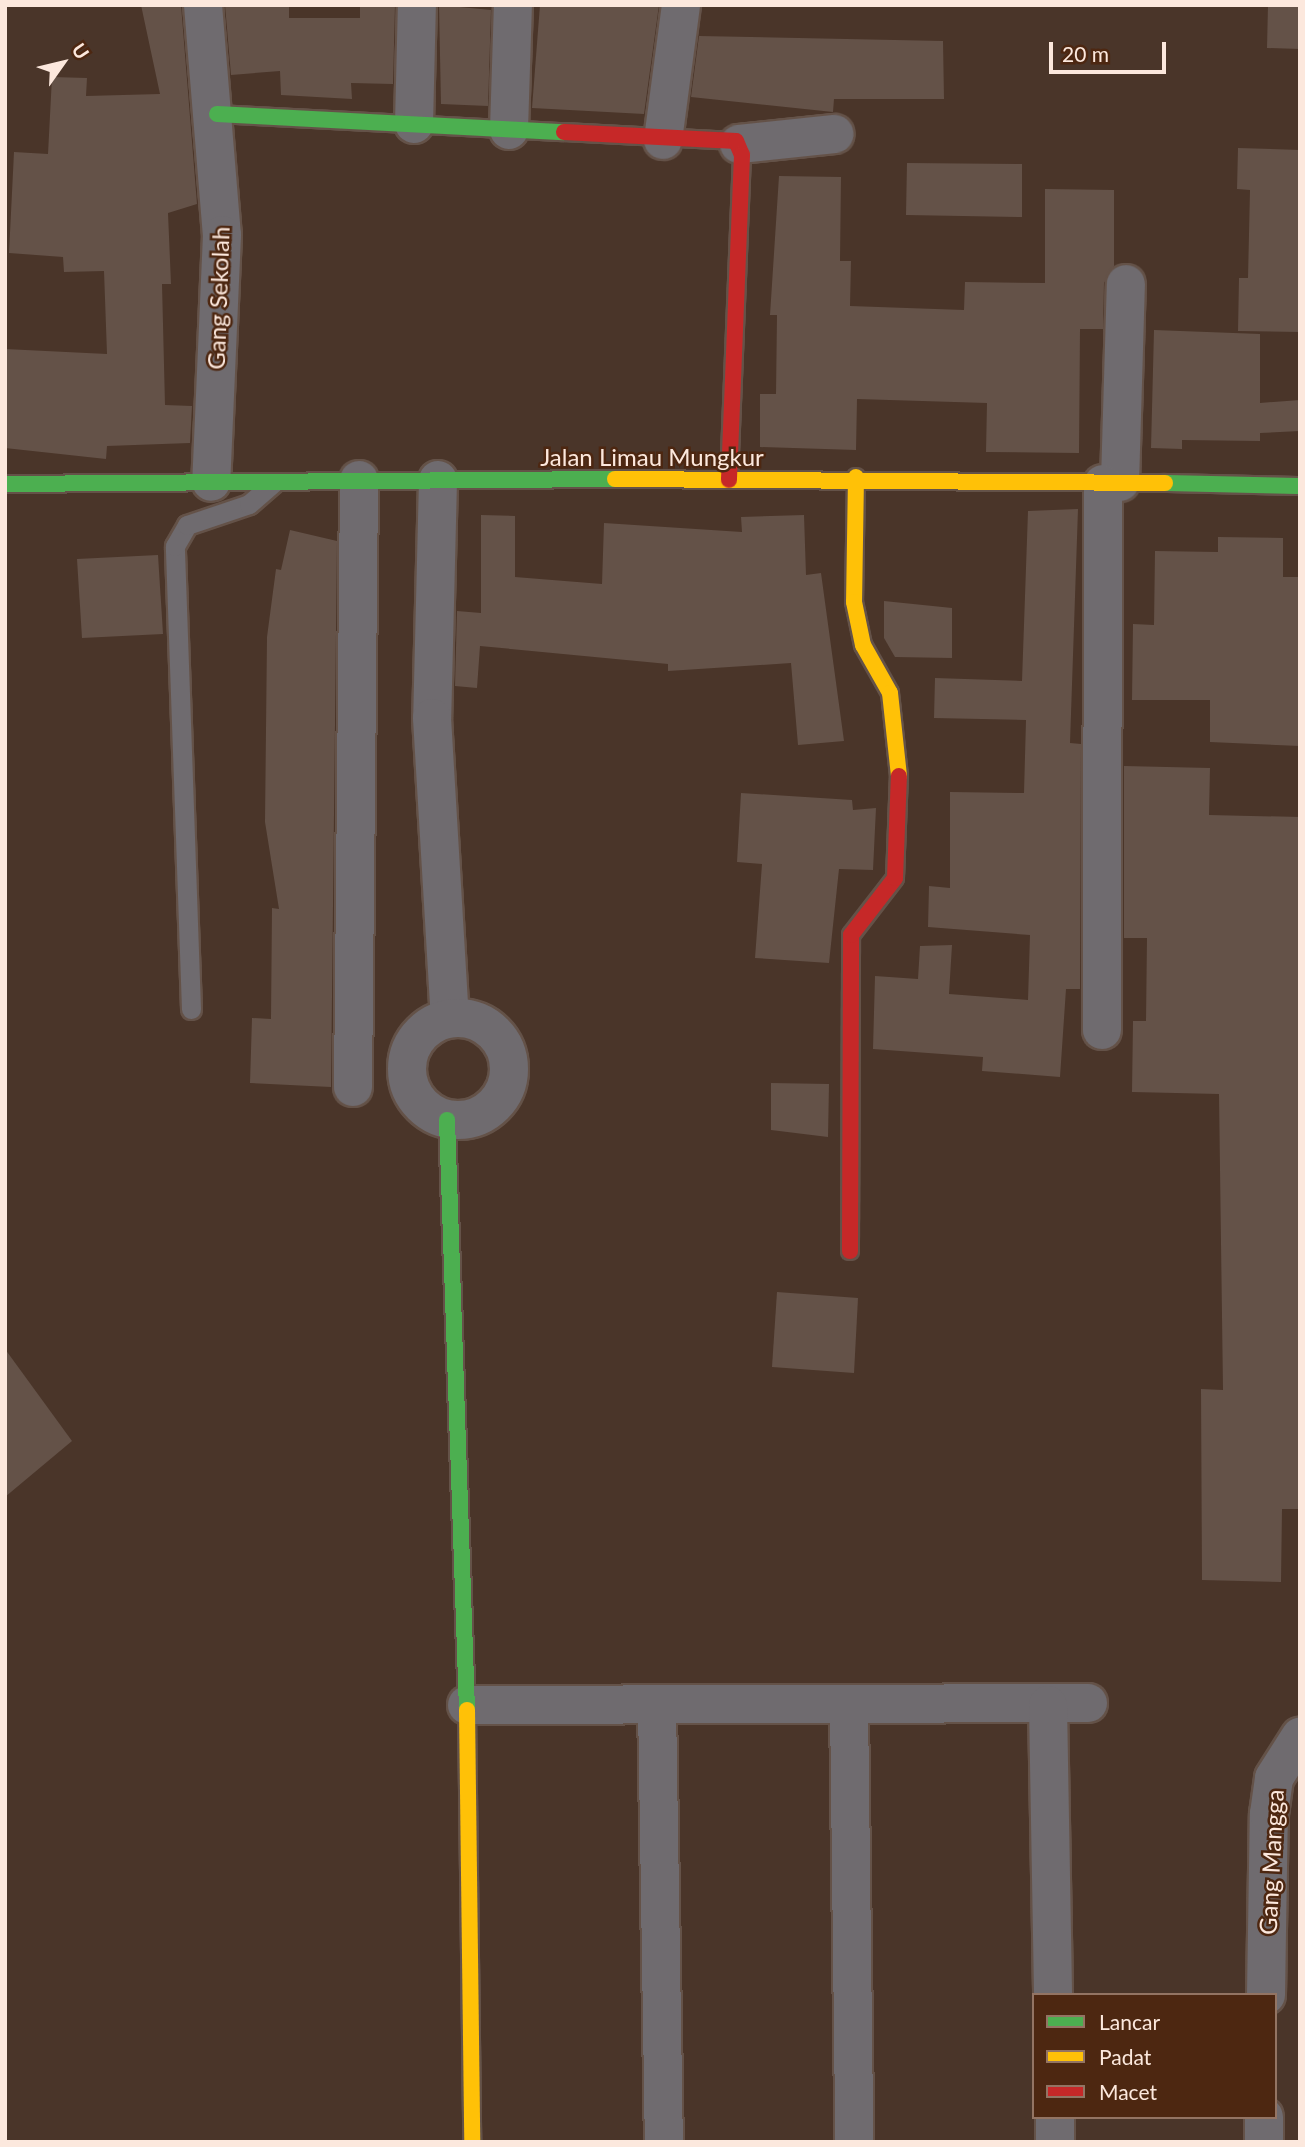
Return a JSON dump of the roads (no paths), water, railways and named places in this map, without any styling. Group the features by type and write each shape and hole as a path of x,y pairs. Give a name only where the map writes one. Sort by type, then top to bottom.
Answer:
{"street":[{"name":"Gang Sekolah","path":"203,5 217,114 222,234 211,482"},
{"path":"414,124 417,5"},
{"path":"509,130 513,5"},
{"path":"663,140 681,5"},
{"path":"217,114 663,140 715,136 739,144 834,134"},
{"path":"729,480 739,144"},
{"path":"1102,1030 1111,483 1126,284"},
{"path":"850,1251 851,935 895,877 900,743 890,693 863,645 854,603 856,477"},
{"name":"Jalan Limau Mungkur","path":"5,484 211,482 279,478 729,480 856,477 1300,486"},
{"path":"353,1087 359,480"},
{"path":"438,480 432,718 450,1018"},
{"path":"450,1018 468,1018 498,1037 509,1072 496,1104 482,1115 447,1120 417,1101 406,1068 419,1034 450,1018"},
{"path":"447,1120 467,1705 472,2142"},
{"path":"467,1705 1088,1703"},
{"path":"657,1704 664,2142"},
{"path":"849,1704 854,2142"},
{"path":"1048,1705 1053,1993"},
{"name":"Gang Mangga","path":"1266,1993 1269,1814 1274,1779 1300,1737"},
{"path":"1055,2119 1055,2142"},
{"path":"1264,2119 1264,2142"}],"lane":[{"path":"191,1009 175,545 187,525 249,504 279,478"}]}
